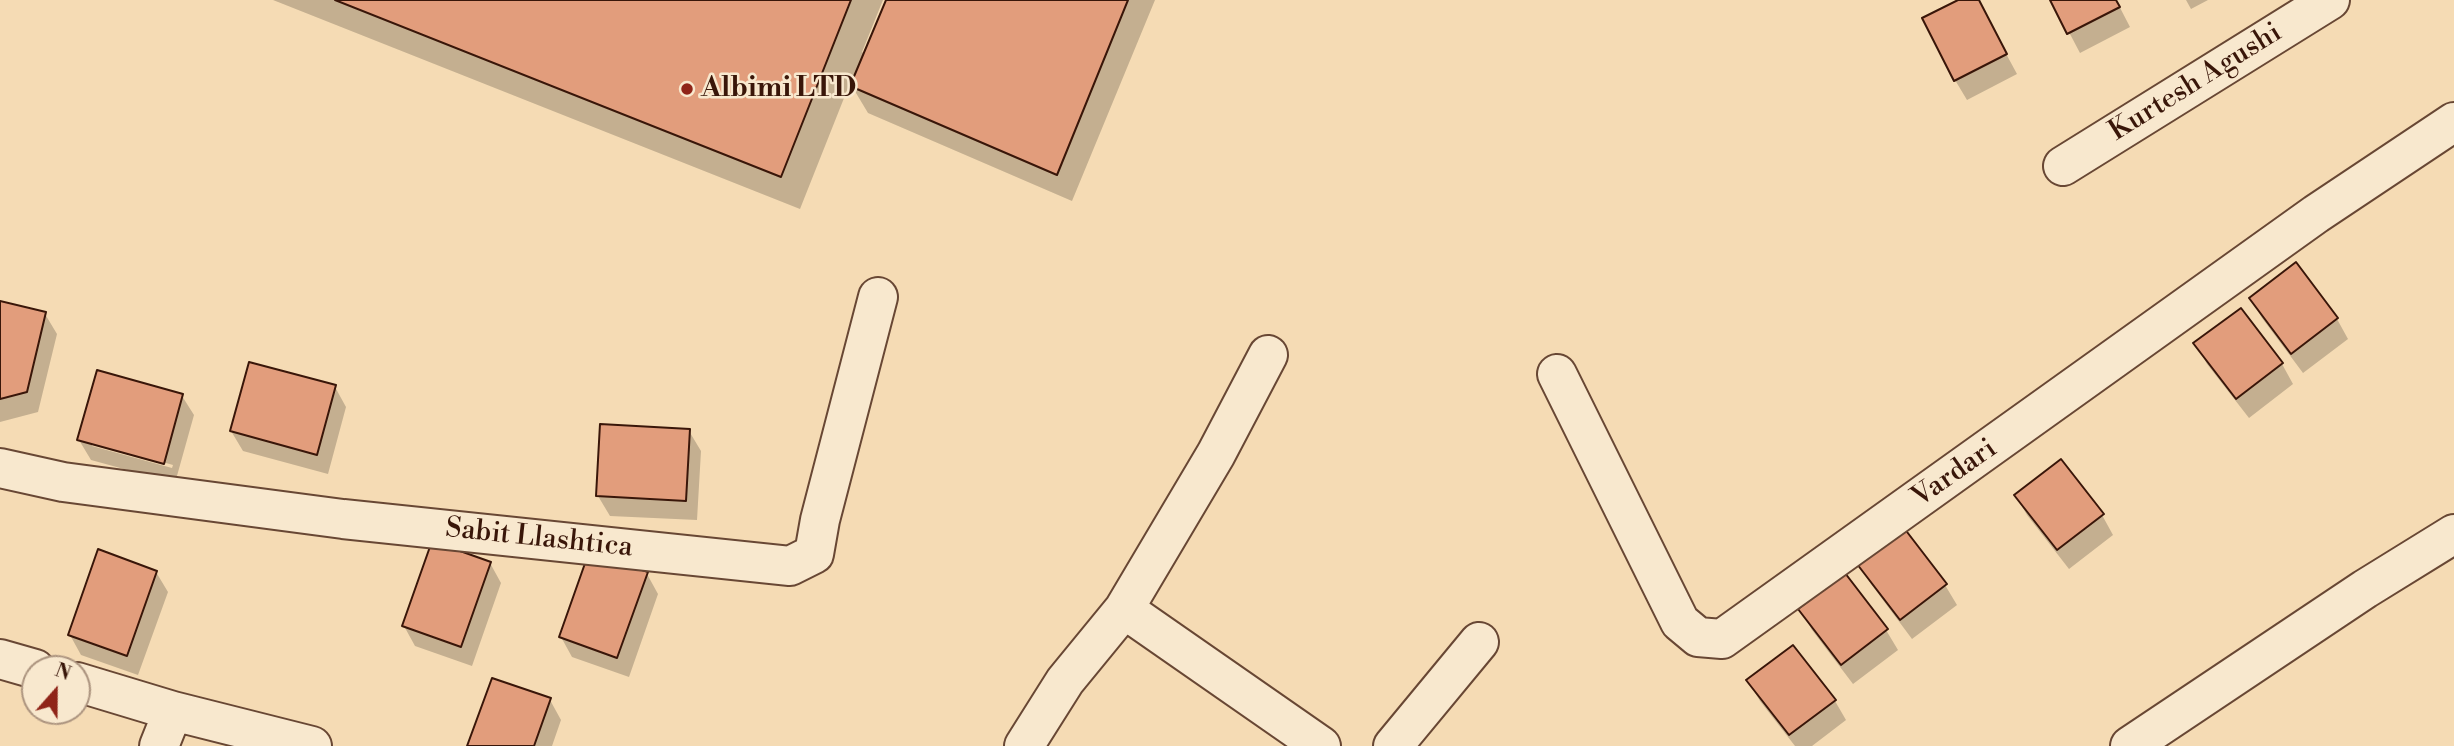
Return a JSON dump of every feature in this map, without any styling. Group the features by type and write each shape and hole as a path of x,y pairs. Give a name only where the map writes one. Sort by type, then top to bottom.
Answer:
{"street":[{"name":"Kurtesh Agushi","path":"2063,166 2330,0"},
{"name":"Vardari","path":"1556,374 1679,622 1698,637 1722,639 2316,214 2454,122"},
{"name":"Sabit Llashtica","path":"0,468 63,482 343,519 790,566 814,554 820,520 878,297"},
{"path":"1024,746 1065,681 1124,609 1216,454 1268,355"},
{"path":"2130,746 2365,589 2454,534"},
{"path":"1124,609 1321,746"},
{"path":"1393,746 1479,642"},
{"path":"0,659 21,665"},
{"path":"91,686 312,746"},
{"path":"159,746 173,710"}],"building":[{"name":"Albimi LTD","path":"335,0 851,0 781,177"},
{"path":"886,0 1128,0 1057,175 850,86"},
{"path":"1958,0 1979,0 2007,54 1954,81 1922,18"},
{"path":"2050,0 2116,0 2120,7 2067,34"},
{"path":"2296,262 2338,318 2291,354 2249,298"},
{"path":"0,301 46,312 27,392 0,399"},
{"path":"2241,308 2283,363 2236,399 2193,343"},
{"path":"249,362 336,385 317,455 230,431"},
{"path":"97,370 183,394 164,464 77,440"},
{"path":"600,424 690,429 686,501 596,496"},
{"path":"2061,459 2104,514 2057,550 2014,495"},
{"path":"1904,528 1947,584 1900,620 1857,564"},
{"path":"432,541 491,562 461,647 402,626"},
{"path":"98,549 157,571 127,656 68,635"},
{"path":"589,552 648,572 617,658 559,637"},
{"path":"1845,573 1888,629 1841,665 1798,609"},
{"path":"1793,645 1836,700 1789,735 1746,680"},
{"path":"492,678 551,698 534,746 467,746"}],"place":[{"name":"Albimi LTD","path":"687,89"}]}
